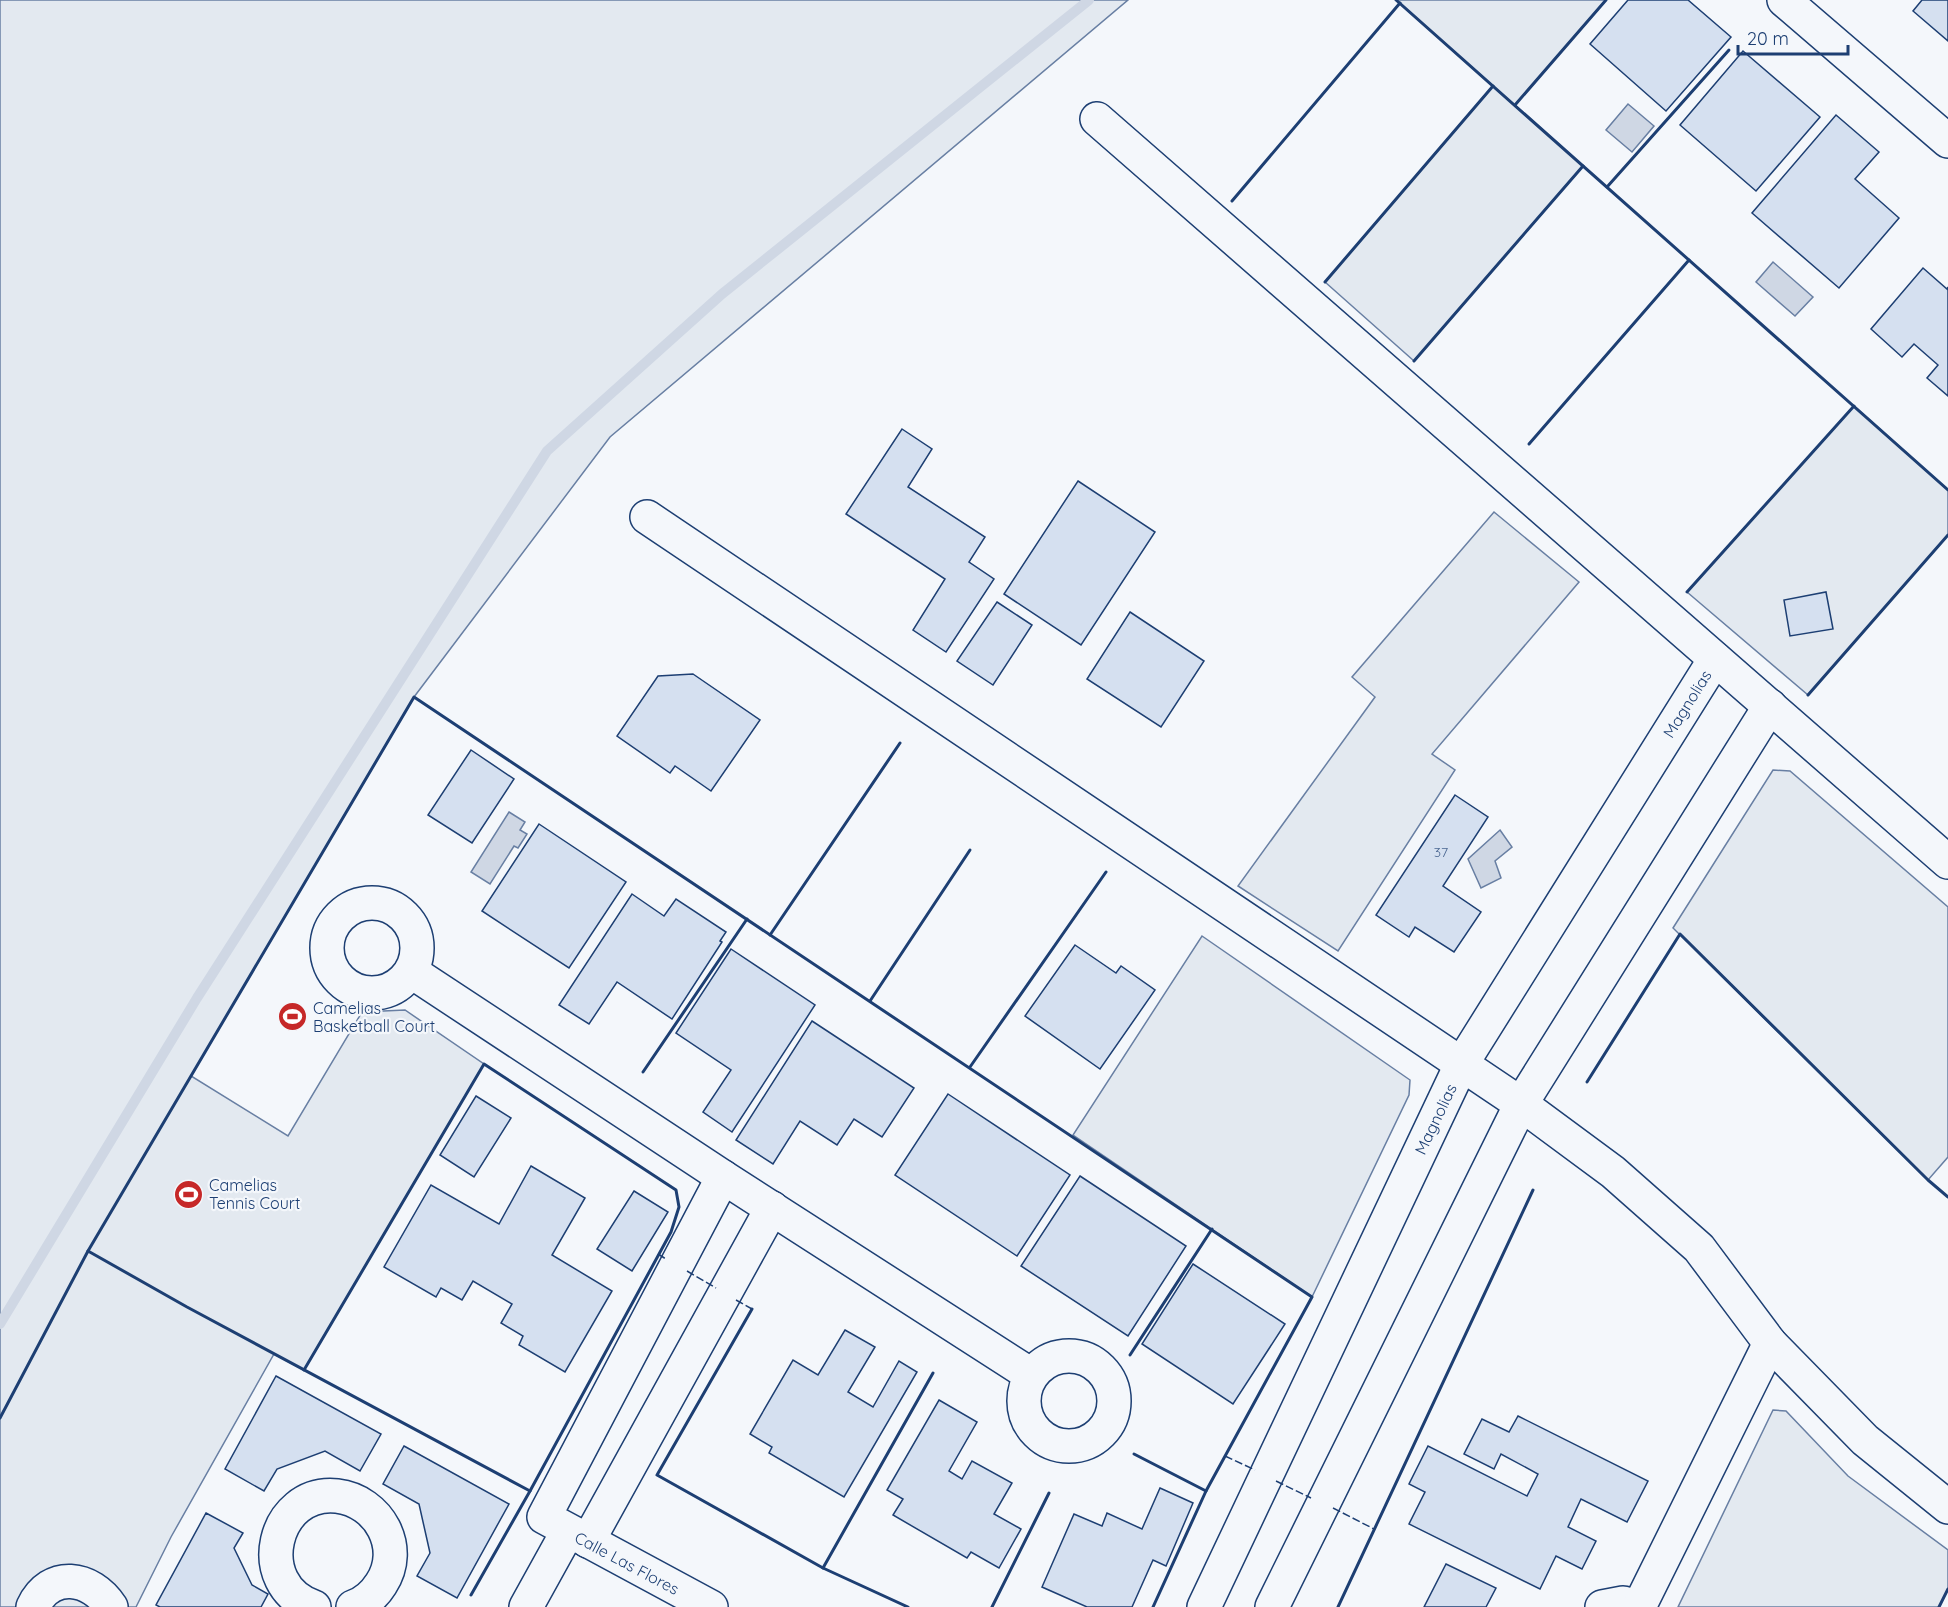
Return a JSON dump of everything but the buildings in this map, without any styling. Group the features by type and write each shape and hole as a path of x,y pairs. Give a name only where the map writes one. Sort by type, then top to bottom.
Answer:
{"street":[{"path":"1784,0 1948,141"},
{"path":"1097,119 1948,862"},
{"path":"647,517 1521,1104 1613,1172 1699,1248 1770,1342 1865,1440 1948,1507"},
{"name":"Magnolias","path":"1204,1607 1461,1065 1715,659"},
{"path":"1272,1607 1521,1104 1770,706"},
{"path":"411,972 723,1177 1031,1375"},
{"path":"526,1607 567,1530 723,1177"},
{"path":"567,1530 772,1208"},
{"path":"1602,1607 1623,1603 1638,1607 1770,1342"},
{"path":"307,1606 290,1592 280,1576 275,1557 277,1538 285,1521 299,1507 316,1498 335,1496 354,1500 370,1510 382,1524 389,1542 390,1560 385,1578 374,1594 353,1607"},
{"name":"Calle Las Flores","path":"567,1530 711,1607"},
{"path":"33,1607 42,1593 53,1586 66,1582 80,1582 93,1587 104,1596 111,1607"}],"shaded area":[{"path":"0,0 1128,0 610,437 414,697 191,1076 288,1136 362,1012 405,1010 484,1064 304,1370 274,1354 171,1537 136,1607 0,1607"},
{"path":"1396,0 1606,0 1515,105 1583,166 1414,361 1325,282 1493,86"},
{"path":"1628,104 1654,126 1632,152 1606,130"},
{"path":"1773,262 1813,297 1795,316 1756,282"},
{"path":"1854,406 1948,490 1948,535 1808,695 1687,592"},
{"path":"1494,512 1579,582 1432,754 1455,770 1338,951 1238,886 1375,697 1352,677"},
{"path":"1773,770 1790,771 1948,907 1948,1157 1928,1180 1673,928"},
{"path":"509,812 525,822 520,830 527,834 518,848 514,846 490,884 471,872"},
{"path":"1500,830 1512,847 1495,861 1501,878 1481,888 1468,859"},
{"path":"1202,936 1410,1080 1409,1095 1312,1297 1073,1135"},
{"path":"1773,1410 1786,1411 1848,1476 1948,1550 1948,1589 1939,1607 1678,1607"}],"waterway":[{"path":"0,1324 197,998 547,451 722,294 1089,0"}],"fence":[{"path":"658,1254 666,1259"},
{"path":"687,1271 716,1288"},
{"path":"736,1300 752,1309"},
{"path":"1225,1456 1255,1470"},
{"path":"1276,1481 1311,1498"},
{"path":"1333,1508 1374,1529"}],"wall":[{"path":"1396,0 1948,490"},
{"path":"1515,105 1606,0"},
{"path":"1232,201 1400,3"},
{"path":"1607,187 1729,50"},
{"path":"1325,282 1493,86"},
{"path":"1414,361 1583,166"},
{"path":"1529,444 1689,260"},
{"path":"1687,592 1854,406"},
{"path":"1808,695 1948,535"},
{"path":"88,1251 414,697 1312,1297 1206,1491 1153,1607"},
{"path":"770,935 900,743"},
{"path":"870,1001 970,850"},
{"path":"970,1067 1106,872"},
{"path":"643,1072 747,919"},
{"path":"1587,1082 1680,934 1928,1180 1948,1197"},
{"path":"304,1370 484,1064 676,1190 679,1207 671,1232 530,1491"},
{"path":"1338,1607 1533,1190"},
{"path":"1130,1355 1212,1229"},
{"path":"0,1418 88,1251 187,1307 530,1491 471,1595"},
{"path":"752,1309 657,1475 823,1568 908,1607"},
{"path":"823,1568 933,1373"},
{"path":"1134,1454 1206,1491"},
{"path":"992,1607 1049,1493"},
{"path":"1939,1607 1948,1589"}],"place":[{"name":"Camelias Basketball Court","path":"292,1017"},
{"name":"Camelias Tennis Court","path":"188,1194"}]}
